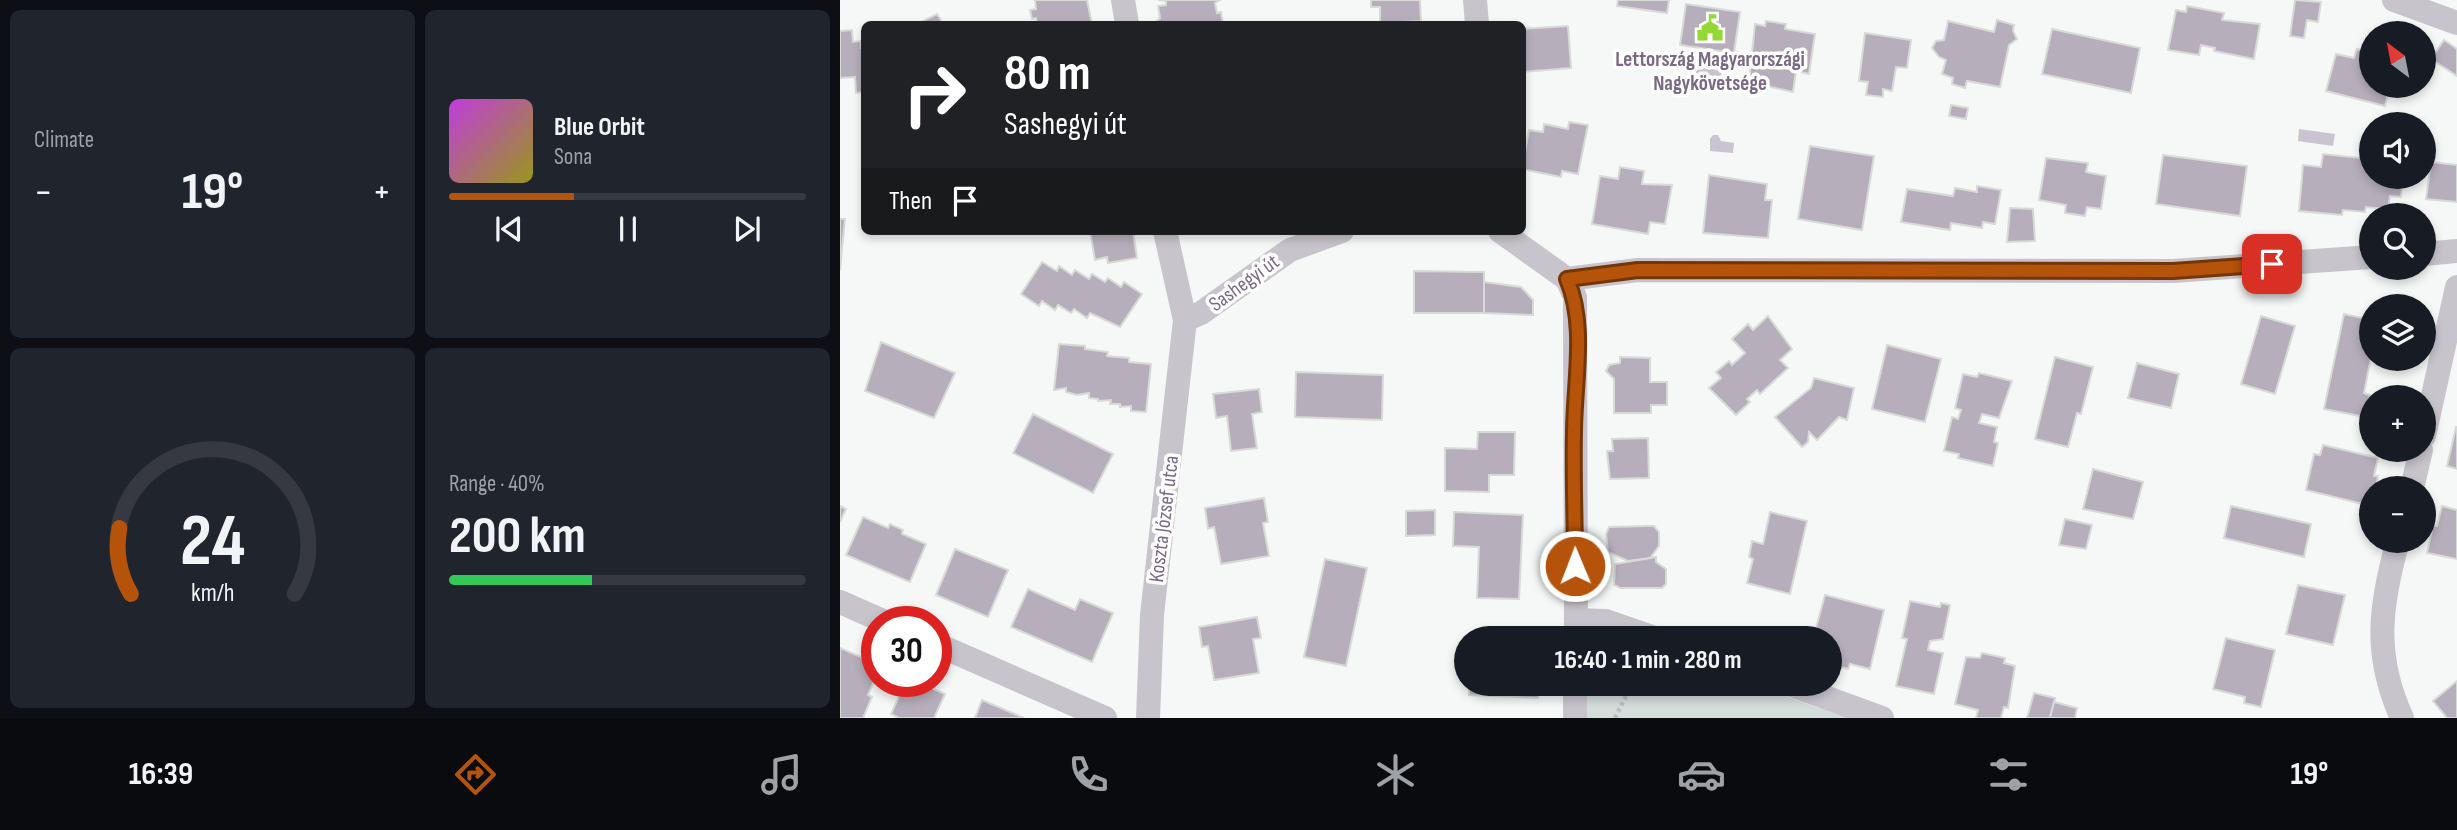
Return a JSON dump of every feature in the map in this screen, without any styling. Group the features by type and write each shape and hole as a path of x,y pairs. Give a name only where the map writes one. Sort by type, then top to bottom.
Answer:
{"street":[{"path":"1123,0 1126,21"},
{"path":"1475,0 1477,21"},
{"path":"2394,0 2457,23"},
{"name":"Koszta József utca","path":"1148,718 1152,615 1185,320 1166,235"},
{"name":"Sashegyi út","path":"1185,320 1200,313 1290,250 1331,235"},
{"path":"1506,235 1567,279 1575,297 1576,626"},
{"path":"2436,253 2457,251"},
{"path":"1567,279 1638,270 2173,271 2359,258"},
{"path":"2435,385 2457,287"},
{"path":"2395,553 2386,584 2380,638 2388,680 2402,718"},
{"path":"840,602 861,611"},
{"path":"1587,626 1606,621 1620,626"},
{"path":"952,652 1105,718"},
{"path":"1575,696 1575,718"},
{"path":"1822,696 1882,718"}],"path":[{"path":"1615,718 1626,696"}],"shaded area":[{"path":"1692,56 1723,61 1721,77 1690,73"},
{"path":"2299,129 2335,134 2333,146 2298,141"},
{"path":"1713,135 1718,135 1721,141 1734,143 1733,153 1710,151 1710,139"},
{"path":"1587,696 1785,696 1848,718 1586,718"}],"building":[{"path":"1035,0 1087,0 1091,21 1036,21 1036,18 1032,19 1030,10 1036,9"},
{"path":"1158,0 1220,0 1215,3 1222,21 1156,21 1160,18 1158,6 1166,5 1166,1"},
{"path":"1371,0 1420,0 1421,21 1380,21 1380,7 1371,7"},
{"path":"1618,0 1669,0 1667,13 1617,6"},
{"path":"2295,0 2321,2 2318,22 2307,20 2304,38 2290,36"},
{"name":"Lettország Magyarországi Nagykövetsége","path":"1686,4 1740,12 1734,53 1680,45"},
{"path":"2187,6 2224,13 2222,20 2260,24 2254,59 2214,51 2215,48 2201,45 2199,55 2168,50 2176,10 2186,12"},
{"path":"937,14 941,21 923,21"},
{"path":"1997,20 2014,25 2013,31 2017,39 2009,45 2000,87 1967,81 1965,88 1952,84 1953,78 1942,74 1946,60 1939,57 1932,48 1936,41 1944,40 1948,21 1994,32"},
{"path":"1766,21 1786,24 1785,29 1815,34 1809,74 1796,71 1793,92 1749,82 1755,24 1765,26"},
{"path":"1568,26 1571,68 1526,72 1526,29"},
{"path":"2052,29 2140,48 2131,93 2042,74"},
{"path":"852,30 853,42 861,41 861,92 856,93 855,77 840,78 840,31"},
{"path":"1865,33 1911,40 1907,68 1896,67 1892,91 1883,89 1883,97 1866,95 1868,82 1859,81"},
{"path":"2444,40 2457,49 2457,76 2436,62 2436,52"},
{"path":"2359,49 2359,98 2387,98 2385,106 2326,91 2336,54 2354,58"},
{"path":"1951,105 1968,108 1966,119 1949,116"},
{"path":"1569,122 1588,125 1578,174 1562,171 1561,177 1526,170 1529,130 1543,132 1544,124 1568,129"},
{"path":"1810,146 1874,156 1862,230 1798,219"},
{"path":"2323,154 2359,158 2359,189 2402,189 2401,197 2390,196 2389,203 2359,203 2359,211 2343,210 2342,215 2299,211 2303,165 2321,167"},
{"path":"2163,155 2247,166 2240,216 2156,204"},
{"path":"2046,158 2088,163 2086,172 2106,176 2101,209 2087,207 2085,216 2065,213 2066,205 2039,200"},
{"path":"2436,163 2457,165 2457,202 2426,199 2427,189 2436,189"},
{"path":"1620,167 1644,171 1642,184 1672,185 1665,224 1650,222 1648,234 1592,224 1600,176 1618,179"},
{"path":"1709,175 1767,184 1765,200 1772,200 1768,238 1703,233"},
{"path":"1977,186 2001,190 1995,224 1983,222 1982,228 1951,223 1950,230 1901,222 1907,189 1953,196 1955,188 1977,192"},
{"path":"2010,208 2033,209 2035,241 2007,242"},
{"path":"840,219 845,219 840,270"},
{"path":"1091,235 1134,235 1137,258 1108,263 1107,257 1095,260"},
{"path":"1042,262 1057,271 1059,266 1072,275 1075,270 1089,279 1092,274 1105,282 1108,278 1121,287 1124,282 1142,294 1120,327 1090,313 1087,318 1074,309 1071,313 1058,305 1055,310 1042,301 1039,306 1021,294"},
{"path":"1414,271 1484,272 1484,313 1414,313"},
{"path":"1484,282 1521,287 1533,300 1533,315 1484,313"},
{"path":"2344,314 2359,317 2359,371 2368,371 2366,385 2359,385 2359,416 2324,409"},
{"path":"1768,316 1792,349 1780,360 1788,368 1760,394 1757,390 1747,399 1750,402 1736,415 1709,388 1721,378 1716,372 1729,361 1732,365 1745,353 1732,339 1748,324 1753,330"},
{"path":"2261,316 2295,326 2275,394 2241,384"},
{"path":"881,342 955,373 934,418 865,391"},
{"path":"1059,344 1085,346 1085,349 1108,352 1107,356 1129,358 1129,362 1151,364 1146,412 1131,411 1131,406 1110,404 1111,400 1098,401 1089,398 1089,393 1077,395 1066,392 1066,388 1054,390"},
{"path":"1887,345 1941,359 1925,422 1872,409"},
{"path":"1620,357 1650,358 1650,382 1667,382 1667,405 1651,405 1651,413 1614,413 1614,379 1606,371 1609,365 1620,363"},
{"path":"2055,357 2093,367 2081,414 2077,413 2068,447 2035,439"},
{"path":"2137,363 2179,374 2171,408 2128,398"},
{"path":"1296,372 1383,375 1382,420 1295,417"},
{"path":"1979,373 2012,381 1999,418 1982,414 1979,423 1997,427 1994,442 1998,443 1993,466 1958,458 1959,454 1944,451 1952,417 1958,419 1961,410 1955,408 1963,374 1977,377"},
{"path":"1814,378 1854,388 1847,420 1839,417 1817,440 1809,432 1808,442 1802,447 1775,417 1811,388"},
{"path":"1259,389 1262,412 1252,414 1257,448 1231,451 1227,416 1216,418 1213,394"},
{"path":"1033,414 1113,454 1093,493 1013,453"},
{"path":"2457,427 2457,469 2447,466"},
{"path":"1478,432 1515,432 1514,475 1489,475 1489,492 1445,491 1445,448 1477,449"},
{"path":"1648,438 1649,478 1610,479 1607,451 1613,451 1612,439"},
{"path":"2323,445 2359,454 2359,462 2377,462 2374,476 2359,476 2359,503 2306,490 2314,454 2320,455"},
{"path":"2093,469 2143,482 2133,519 2083,509"},
{"path":"1264,498 1268,522 1263,523 1269,556 1221,564 1214,527 1208,529 1205,508"},
{"path":"840,506 846,509 840,522"},
{"path":"2231,506 2311,524 2304,557 2224,538"},
{"path":"2442,506 2457,510 2457,559 2427,553 2436,553 2437,526"},
{"path":"1435,510 1435,535 1406,536 1406,511"},
{"path":"1454,512 1523,515 1519,599 1477,598 1479,547 1453,546"},
{"path":"1770,512 1807,521 1790,594 1747,583 1753,559 1749,557 1752,541 1763,544"},
{"path":"863,517 888,528 890,524 903,530 902,534 926,544 910,582 846,555"},
{"path":"2065,519 2092,525 2086,549 2059,545"},
{"path":"1654,526 1659,532 1659,546 1650,558 1628,561 1608,552 1606,534 1609,527"},
{"path":"955,549 1008,570 988,617 936,595"},
{"path":"1656,557 1656,562 1666,569 1666,584 1662,588 1620,588 1614,585 1615,564"},
{"path":"1325,559 1367,568 1346,666 1304,657"},
{"path":"2298,585 2345,595 2333,645 2286,634"},
{"path":"1028,589 1075,610 1080,599 1113,613 1092,662 1011,627"},
{"path":"1825,595 1884,610 1870,669 1850,664 1848,669 1842,667 1842,626 1817,626"},
{"path":"1910,601 1940,607 1941,603 1950,605 1943,639 1930,641 1928,650 1943,653 1934,694 1896,686 1907,639 1902,638"},
{"path":"1257,617 1261,638 1253,639 1259,673 1214,680 1208,646 1202,647 1199,627"},
{"path":"2226,638 2275,650 2261,707 2244,703 2245,697 2213,689"},
{"path":"840,648 861,657 861,697 872,697 863,718 840,718"},
{"path":"1982,653 2005,658 2004,663 2015,666 2008,708 2004,707 2001,718 1976,718 1978,710 1955,704 1966,657 1980,658"},
{"path":"2457,681 2457,718 2447,718 2433,701"},
{"path":"2034,693 2055,698 2050,718 2027,718"},
{"path":"1492,696 1538,696 1538,698"},
{"path":"899,697 944,697 934,718 899,718 891,714"},
{"path":"982,700 1024,718 975,718"},
{"path":"2054,702 2077,708 2075,718 2050,718"}],"place":[{"name":"Lettország Magyarországi Nagykövetsége","path":"1710,28"}],"route":[{"path":"1575,566 1577,318 1575,297 1567,279 1638,270 2173,271 2272,264"}]}
